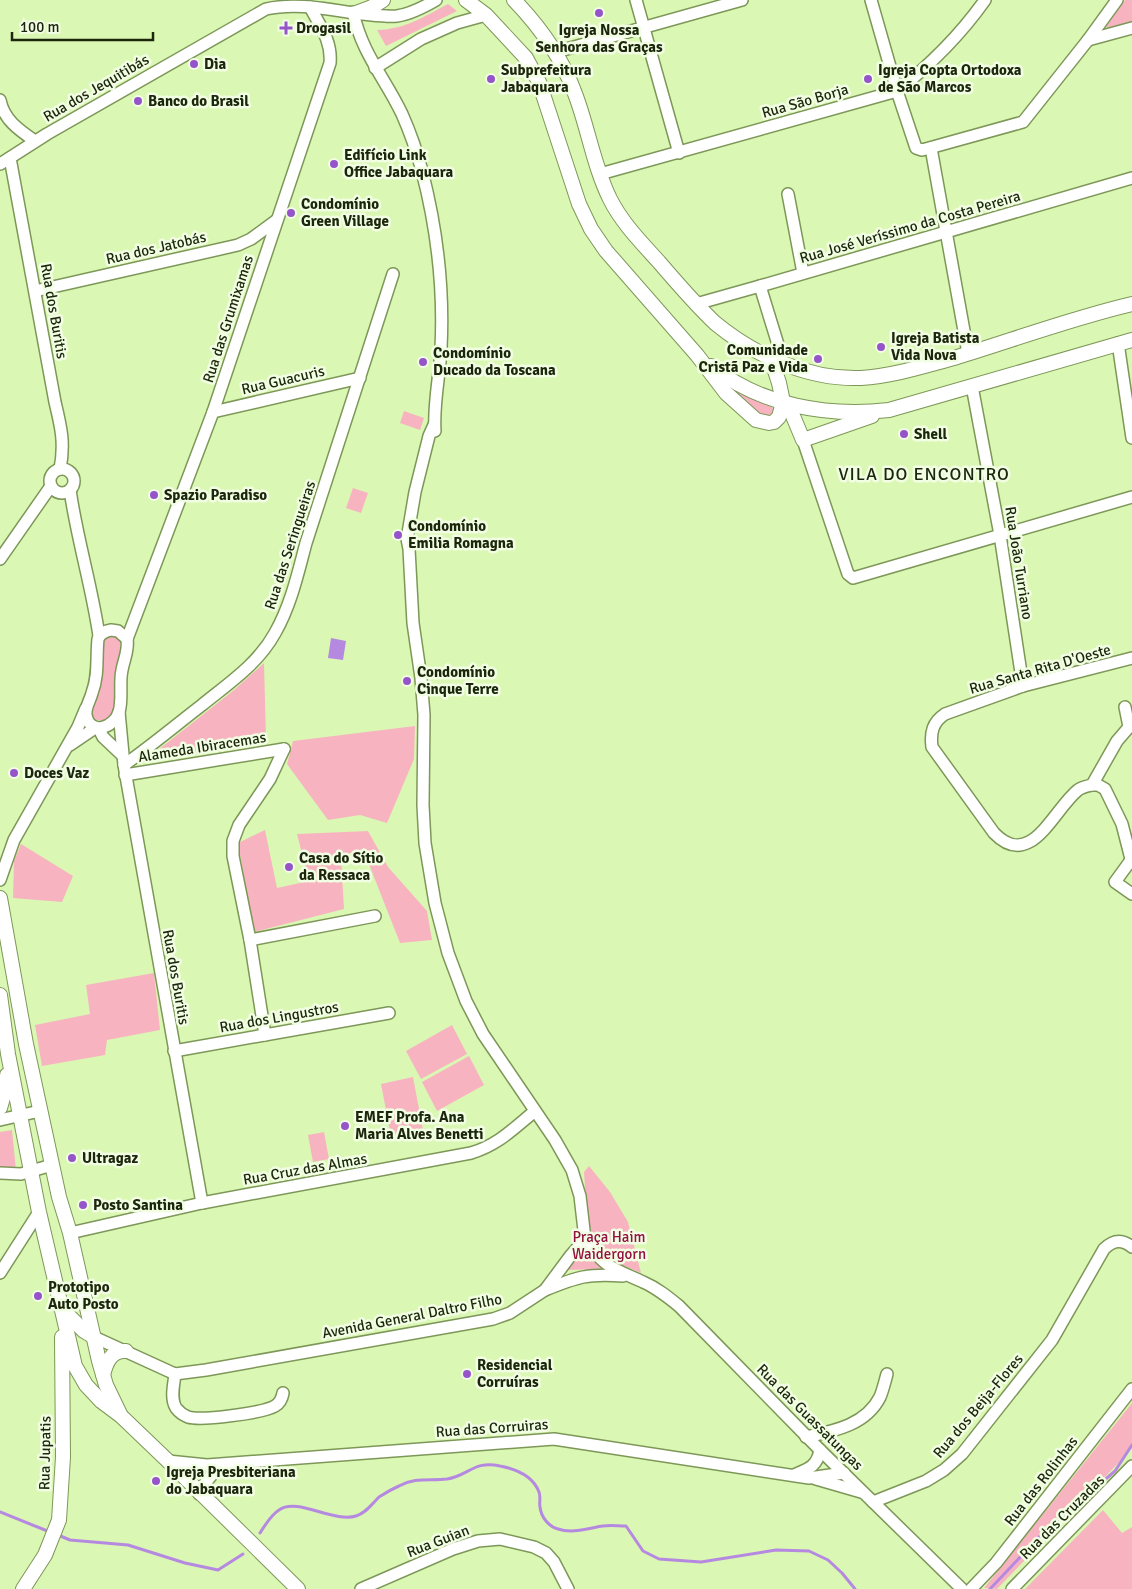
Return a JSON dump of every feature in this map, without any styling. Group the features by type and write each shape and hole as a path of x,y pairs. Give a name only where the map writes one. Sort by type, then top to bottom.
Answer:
{"main road":[{"path":"354,13 372,7 383,0"},
{"path":"514,0 531,17 556,52 575,92 600,174 616,212 635,236 715,324 727,334 776,355 793,368 839,377 861,378 913,370 1097,312 1132,304"},
{"path":"468,1 486,15 526,58 539,82 579,204 591,229 606,251 697,355 726,393 756,420 764,423 774,422 785,403"},
{"path":"776,355 779,383 785,403 803,440 889,410 1125,341"},
{"path":"697,355 737,384 785,403 838,412 889,410"},
{"path":"0,898 26,1044 59,1197 70,1233 104,1376 121,1416"},
{"path":"0,995 8,1054 39,1212 75,1366 80,1377 102,1401 121,1416 168,1461 298,1589"},
{"path":"0,1108 7,1084 8,1054"},
{"path":"62,1309 78,1326 94,1337"},
{"name":"Rua Jupatis","path":"23,1589 45,1555 59,1520 63,1457 62,1309"},
{"path":"104,1376 107,1363 112,1355 119,1351 126,1351"}],"street":[{"name":"Rua dos Jequitibás","path":"5,161 259,12 274,7 310,7 396,16 409,13 436,0"},
{"path":"636,0 679,152"},
{"path":"556,52 742,0"},
{"path":"871,0 916,148 922,150 1022,122 1088,40 1116,0"},
{"name":"Rua São Borja","path":"600,174 897,90 913,79 941,51 975,14 985,0"},
{"path":"457,23 465,14 468,1"},
{"name":"Rua das Grumixamas","path":"119,712 120,684 127,651 127,639 213,412 330,63 331,54 326,36 310,7"},
{"path":"354,13 359,36 402,114 422,170 433,221 442,303 441,348 434,425 429,436 419,493 414,540 409,549 413,623 422,678 425,843 434,903 448,953 466,1002 483,1034 555,1140 572,1170 580,1196 585,1239 596,1255 607,1265 629,1276"},
{"path":"375,68 421,39 457,23 486,15"},
{"path":"1088,40 1132,28"},
{"path":"0,100 1,107 11,123 35,142"},
{"path":"932,148 968,353"},
{"name":"Rua dos Buritis","path":"5,161 35,291 62,432 63,452 60,469"},
{"name":"Rua José Veríssimo da Costa Pereira","path":"696,304 1132,178"},
{"path":"788,194 803,273"},
{"name":"Rua dos Jatobás","path":"35,291 238,245 251,239 277,220"},
{"name":"Rua das Seringueiras","path":"124,765 147,749 247,669 262,653 276,633 295,585 306,543 393,274"},
{"path":"760,286 776,355"},
{"path":"1125,341 1132,438"},
{"name":"Rua Guacuris","path":"213,412 360,378"},
{"name":"Rua João Turriano","path":"972,386 1000,535 1023,686"},
{"path":"803,440 850,576 856,577 1132,497"},
{"path":"0,559 51,486 51,475 60,469 68,470 73,476 74,483 66,491 56,491 51,486"},
{"path":"0,880 14,840 65,750 86,708 96,677 97,646 102,633 66,491"},
{"path":"102,633 118,631 127,639"},
{"name":"Rua Santa Rita D'Oeste","path":"1092,785 1080,788 1029,843 1022,846 1006,844 994,833 932,747 931,740 935,722 945,714 1023,686 1132,658"},
{"path":"1092,785 1118,741 1129,727 1125,707"},
{"path":"86,708 88,720 97,728 124,765"},
{"path":"65,750 76,740 97,728 105,727 112,722 119,712"},
{"name":"Rua dos Buritis","path":"119,712 124,765 202,1203"},
{"name":"Alameda Ibiracemas","path":"124,765 284,749 270,779 239,825 233,841 233,856 250,940"},
{"path":"1092,785 1098,785 1105,789 1127,823 1131,862 1115,882 1132,894"},
{"path":"0,848 14,840"},
{"path":"265,1035 250,940 375,916"},
{"name":"Rua dos Lingustros","path":"174,1051 389,1013"},
{"path":"0,1120 19,1114 40,1111"},
{"name":"Rua Cruz das Almas","path":"70,1233 202,1203 483,1150 508,1135 535,1111"},
{"path":"0,1173 21,1174 52,1165"},
{"path":"0,1273 39,1212"},
{"name":"Avenida General Daltro Filho","path":"176,1374 493,1319 510,1313 545,1290 585,1239"},
{"name":"Rua dos Beija-Flores","path":"873,1502 926,1481 944,1470 962,1454 1052,1340 1104,1249 1109,1244 1117,1241 1125,1242 1132,1247"},
{"path":"545,1290 583,1276 601,1274 629,1276"},
{"name":"Rua das Guassatungas","path":"629,1276 658,1290 679,1306 806,1437 962,1589"},
{"path":"94,1337 176,1374 173,1402 179,1411 191,1418 233,1415 263,1410 281,1401 283,1393"},
{"path":"806,1437 838,1430 857,1422 872,1409 880,1396 887,1374"},
{"name":"Rua das Rolinhas","path":"970,1589 996,1563 1132,1389"},
{"name":"Rua das Corruiras","path":"168,1461 220,1464 554,1439 810,1478 844,1473"},
{"path":"794,1475 810,1468 818,1460 820,1450"},
{"path":"200,1494 206,1482 220,1464"},
{"name":"Rua das Cruzadas","path":"1012,1589 1132,1466"},
{"path":"810,1478 864,1493"},
{"name":"Rua Guian","path":"361,1589 478,1540 500,1539 534,1547 546,1553 554,1562 568,1589"}],"green space":[{"path":"1125,0 1132,0 1132,23 1113,28 1106,27"},
{"path":"448,4 457,11 386,46 377,30 406,25"},
{"path":"729,387 772,407 774,411 772,416 766,418 752,409"},
{"path":"404,411 424,418 420,430 400,423"},
{"path":"353,488 368,493 361,513 346,508"},
{"path":"111,634 123,638 115,711 106,721 97,720 90,714 104,640"},
{"path":"264,663 266,738 264,741 151,760 150,757 153,754 234,690"},
{"path":"415,726 414,759 387,823 360,815 328,820 287,764 293,741"},
{"path":"265,830 277,888 309,881 297,834 368,831 388,867 427,911 432,940 400,943 363,849 341,856 344,909 254,932 238,843"},
{"path":"21,844 73,876 62,902 13,898 14,861"},
{"path":"154,973 160,1030 107,1040 105,1055 42,1066 35,1025 90,1014 86,985"},
{"path":"452,1025 467,1054 421,1079 406,1051"},
{"path":"469,1056 484,1085 437,1111 422,1082"},
{"path":"413,1077 423,1130 391,1136 381,1084"},
{"path":"12,1130 16,1170 0,1169 0,1132"},
{"path":"324,1132 329,1159 313,1162 308,1135"},
{"name":"Praça Haim Waidergorn","path":"589,1166 610,1192 628,1222 641,1273 625,1266 566,1270 588,1235 584,1172"},
{"path":"1132,1403 1132,1446 1127,1454 997,1589 984,1588"},
{"path":"1103,1510 1122,1533 1132,1527 1132,1589 1025,1589"}],"shaded area":[{"path":"331,638 346,641 343,660 328,658"}],"waterway":[{"path":"990,1589 1043,1533 1115,1471 1132,1445"},
{"path":"260,1533 273,1515 287,1507 296,1506 337,1516 356,1516 366,1511 379,1497 405,1483 417,1480 447,1479 477,1467 491,1465 518,1471 533,1482 540,1494 542,1514 549,1524 555,1528 575,1531 606,1526 626,1526 643,1551 659,1559 701,1562 776,1550 809,1551 828,1560 855,1589"},
{"path":"0,1512 50,1532"},
{"path":"58,1535 70,1540 128,1545 185,1563 218,1570 243,1554"}],"place":[{"name":"Igreja Nossa Senhora das Graças","path":"599,13"},
{"name":"Drogasil","path":"286,28"},
{"name":"Dia","path":"194,64"},
{"name":"Subprefeitura Jabaquara","path":"491,79"},
{"name":"Igreja Copta Ortodoxa de São Marcos","path":"868,79"},
{"name":"Banco do Brasil","path":"138,101"},
{"name":"Edifício Link Office Jabaquara","path":"334,164"},
{"name":"Condomínio Green Village","path":"291,213"},
{"name":"Igreja Batista Vida Nova","path":"881,347"},
{"name":"Comunidade Cristã Paz e Vida","path":"818,359"},
{"name":"Condomínio Ducado da Toscana","path":"423,362"},
{"name":"Shell","path":"904,434"},
{"name":"Spazio Paradiso","path":"154,495"},
{"name":"Condomínio Emilia Romagna","path":"398,535"},
{"name":"Condomínio Cinque Terre","path":"407,681"},
{"name":"Doces Vaz","path":"14,773"},
{"name":"Casa do Sítio da Ressaca","path":"289,867"},
{"name":"EMEF Profa. Ana Maria Alves Benetti","path":"345,1126"},
{"name":"Ultragaz","path":"72,1158"},
{"name":"Posto Santina","path":"83,1205"},
{"name":"Prototipo Auto Posto","path":"38,1296"},
{"name":"Residencial Corruíras","path":"467,1374"},
{"name":"Igreja Presbiteriana do Jabaquara","path":"156,1481"}],"district":[{"name":"VILA DO ENCONTRO","path":"924,474"}]}
